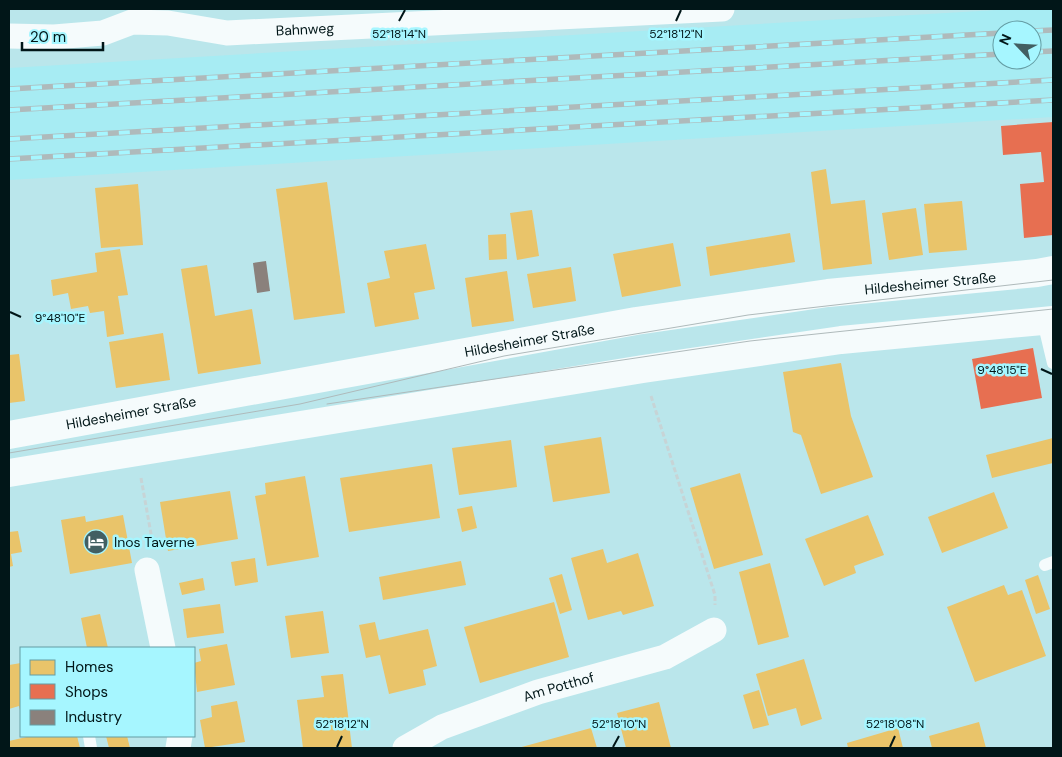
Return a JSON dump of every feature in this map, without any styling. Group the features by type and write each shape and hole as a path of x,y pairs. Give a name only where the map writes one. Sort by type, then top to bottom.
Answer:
{"street":[{"name":"Bahnweg","path":"9,36 64,36 103,33 132,22 167,16 227,33 599,12 722,9"},
{"name":"Hildesheimer Straße","path":"9,435 636,321 828,293 1037,274 1053,270"},
{"path":"9,473 643,369 841,340 1048,320"},
{"path":"147,570 163,647"},
{"name":"Am Potthof","path":"405,748 442,727 538,692 666,657 714,630"}],"lane":[{"path":"1048,320 1053,363"}],"path":[{"path":"643,369 716,595 714,630"},
{"path":"137,452 155,558 147,570"}],"shaded area":[{"path":"1014,9 1053,9 1053,117 9,180 9,68"}],"building: Homes":[{"path":"826,169 831,204 865,200 872,264 823,270 811,172"},
{"path":"327,182 345,313 294,320 276,189"},
{"path":"138,184 143,245 101,248 95,188"},
{"path":"962,201 967,250 929,253 924,204"},
{"path":"916,208 923,255 889,260 882,213"},
{"path":"532,210 539,256 517,260 510,213"},
{"path":"790,233 795,262 710,276 706,247"},
{"path":"506,234 507,259 489,260 488,235"},
{"path":"673,243 681,286 622,297 613,254"},
{"path":"426,244 435,289 414,293 419,319 375,327 367,283 390,278 384,251"},
{"path":"120,249 128,295 118,296 124,334 107,337 104,311 90,313 88,306 71,309 68,293 53,296 51,280 97,272 95,253"},
{"path":"207,265 215,316 252,309 261,364 198,374 181,269"},
{"path":"571,267 576,301 533,308 527,274"},
{"path":"507,271 514,321 472,327 465,278"},
{"path":"163,333 170,380 116,388 109,342"},
{"path":"19,354 25,401 9,403 9,355"},
{"path":"841,363 851,416 873,477 821,494 801,435 793,432 783,372"},
{"path":"601,437 610,493 553,502 544,446"},
{"path":"1053,438 1053,463 992,478 986,455"},
{"path":"511,440 517,487 459,495 452,448"},
{"path":"432,464 440,518 349,532 340,478"},
{"path":"740,473 763,555 714,569 690,488"},
{"path":"305,476 319,557 267,566 255,496 266,494 265,483"},
{"path":"230,491 238,539 168,551 160,502"},
{"path":"994,492 1008,528 942,553 928,517"},
{"path":"472,506 477,528 462,532 457,509"},
{"name":"Inos Taverne","path":"123,515 132,563 70,574 61,520 85,516 86,522"},
{"path":"868,515 884,555 854,566 856,573 824,586 805,539"},
{"path":"18,531 22,552 11,554 13,566 9,567 9,532"},
{"path":"603,549 607,563 638,553 654,606 623,615 621,611 588,620 571,558"},
{"path":"255,558 258,582 235,586 231,562"},
{"path":"461,561 466,585 383,600 379,577"},
{"path":"770,563 789,637 758,645 739,572"},
{"path":"562,574 572,610 560,614 549,578"},
{"path":"1038,575 1050,609 1036,614 1025,580"},
{"path":"203,578 205,590 182,595 179,583"},
{"path":"1004,585 1008,595 1022,590 1046,656 975,682 947,607"},
{"path":"554,602 569,657 480,683 464,627"},
{"path":"220,604 224,633 187,638 183,609"},
{"path":"323,611 329,653 291,658 285,616"},
{"path":"100,614 108,647 87,647 81,618"},
{"path":"375,622 379,640 428,629 437,666 423,670 426,685 389,694 380,655 366,658 359,625"},
{"path":"227,644 235,685 197,692 195,663 201,661 199,649"},
{"path":"804,659 822,719 801,726 796,708 768,716 756,674"},
{"path":"20,663 20,710 19,706 9,709 9,665"},
{"path":"343,674 352,748 303,748 297,700 324,697 321,676"},
{"path":"759,690 769,725 753,729 743,695"},
{"path":"237,701 245,742 205,748 200,720 212,717 211,706"},
{"path":"659,702 671,748 626,748 617,713"},
{"path":"979,722 986,748 932,748 929,736"},
{"path":"591,728 597,748 518,748"},
{"path":"898,728 903,748 848,748 847,743"},
{"path":"27,737 77,737 80,748 9,748 9,741"},
{"path":"106,737 127,737 130,748 109,748"}],"building: Shops":[{"path":"1053,122 1053,235 1024,238 1020,184 1044,182 1041,152 1003,155 1001,126"},
{"path":"1033,348 1042,398 981,409 972,359"}],"building: Industry":[{"path":"266,261 270,291 257,293 253,263"}],"tram line":[{"path":"9,453 300,404 504,356 748,315 1053,280"},
{"path":"327,404 750,341 1053,309"}],"railway":[{"path":"1042,31 1053,30"},
{"path":"9,89 992,34"},
{"path":"1042,52 1053,51"},
{"path":"9,110 992,55"},
{"path":"9,139 1053,80"},
{"path":"9,159 1053,100"}],"place":[{"name":"Inos Taverne","path":"96,542"}]}
